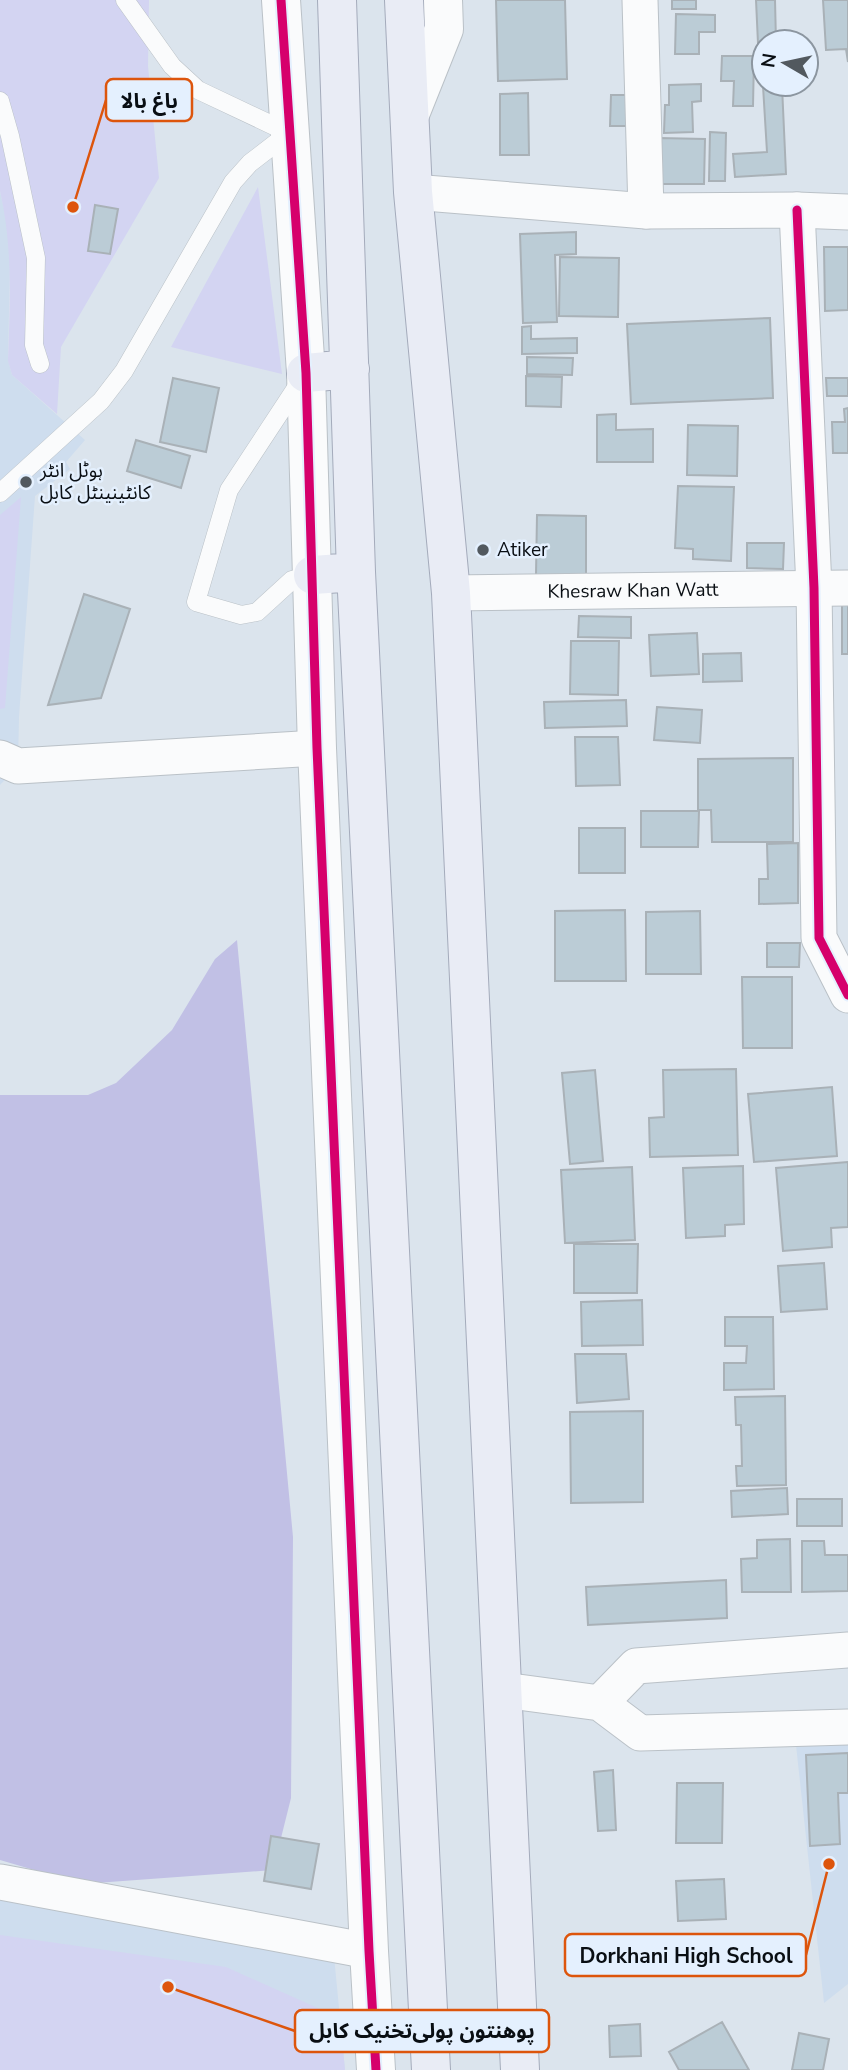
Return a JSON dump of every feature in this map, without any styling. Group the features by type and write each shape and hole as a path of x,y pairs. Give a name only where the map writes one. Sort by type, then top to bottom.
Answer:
{"main road":[{"path":"337,0 356,572 431,2070"},
{"path":"404,0 413,192 451,593 520,2070"},
{"path":"306,373 349,369"},
{"path":"313,575 356,572"}],"street":[{"path":"281,0 306,373 317,748 376,2070"},
{"path":"410,114 444,29 443,0"},
{"path":"640,0 646,211"},
{"path":"413,192 646,211 848,212"},
{"path":"797,210 814,589 819,938 848,995"},
{"path":"814,589 848,588"},
{"name":"Khesraw Khan Watt","path":"451,593 814,589"},
{"path":"6,769 317,748"},
{"path":"600,1703 636,1666 848,1650"},
{"path":"503,1690 600,1703 640,1733 848,1727"},
{"path":"0,1882 369,1951"}],"lane":[{"path":"0,493 101,401 124,371 233,181 250,163 289,133 198,89 172,66 125,0"},
{"path":"0,102 36,258 34,345 40,363"},
{"path":"306,373 229,490 196,602 241,615 257,612 292,580 313,575"}],"shaded area":[{"path":"0,0 149,0 148,66 159,178 61,347 57,414 12,375 8,361 9,254 0,191"},
{"path":"258,187 282,374 171,347"},
{"name":"ہوٹل انٹر کانٹینینٹل کابل","path":"0,191 7,222 10,262 8,360 12,375 85,440 66,462 70,469 35,496 18,766 0,785"},
{"path":"21,497 5,708 0,709 0,515"},
{"path":"237,940 293,1537 291,1798 273,1870 82,1884 0,1860 0,1095 88,1095 116,1083 172,1030 215,959"},
{"path":"848,1744 848,1984 824,2003 796,1745"},
{"path":"0,1892 334,1956 345,2070 0,2070"},
{"path":"0,1935 226,1967 340,2018 345,2070 0,2070"}],"building":[{"path":"496,0 565,0 567,79 498,81"},
{"path":"672,0 696,0 696,9 672,9"},
{"path":"756,0 775,0 776,28 757,28"},
{"path":"823,0 848,0 848,62 846,49 826,50"},
{"path":"676,14 715,15 715,32 699,32 699,54 675,54"},
{"path":"722,56 750,56 750,98 753,98 753,106 733,106 734,81 721,81"},
{"path":"701,84 701,101 692,102 693,132 664,133 669,85"},
{"path":"528,93 529,155 500,155 500,94"},
{"path":"611,95 638,95 638,126 610,126"},
{"path":"764,98 783,98 786,174 735,177 733,154 767,152"},
{"path":"710,132 726,133 725,181 709,181"},
{"path":"659,138 705,139 704,184 658,184"},
{"path":"95,205 118,209 110,254 88,251"},
{"path":"576,232 576,254 555,255 557,322 523,323 520,234"},
{"path":"824,247 848,247 848,310 825,311"},
{"path":"560,257 619,258 618,317 559,316"},
{"path":"770,318 773,398 631,404 627,324"},
{"path":"531,326 531,339 577,338 577,353 522,354 522,327"},
{"path":"527,357 573,358 572,375 527,374"},
{"path":"526,376 562,377 561,407 526,406"},
{"path":"173,378 219,388 206,452 160,442"},
{"path":"826,378 848,378 848,396 827,396"},
{"path":"848,408 848,453 833,453 832,422 845,422 844,409"},
{"path":"616,414 616,430 653,429 653,462 597,462 597,415"},
{"path":"688,425 738,426 737,476 687,475"},
{"path":"136,440 190,456 181,488 127,471"},
{"path":"678,486 734,487 731,561 693,559 693,549 675,548"},
{"path":"537,515 586,516 586,575 536,575"},
{"path":"747,543 784,543 783,569 747,568"},
{"path":"84,594 130,609 101,698 48,705"},
{"path":"842,602 848,602 848,654 842,654"},
{"path":"579,616 631,617 631,638 578,637"},
{"path":"697,633 699,674 651,676 649,635"},
{"path":"571,641 619,641 618,695 570,694"},
{"path":"741,653 742,681 703,682 703,654"},
{"path":"626,700 627,726 545,728 544,702"},
{"path":"657,707 702,710 700,743 654,740"},
{"path":"575,737 618,737 620,785 576,786"},
{"path":"793,758 793,842 712,842 711,810 698,810 698,759"},
{"path":"641,811 699,811 698,847 641,847"},
{"path":"579,828 625,828 625,873 579,873"},
{"path":"798,843 798,903 759,904 759,879 768,879 767,844"},
{"path":"625,910 626,981 555,981 555,911"},
{"path":"700,911 701,974 646,974 646,912"},
{"path":"767,943 800,943 799,967 767,967"},
{"path":"742,977 792,977 792,1048 743,1048"},
{"path":"736,1069 738,1155 650,1157 649,1118 664,1117 663,1070"},
{"path":"595,1070 603,1161 570,1164 562,1073"},
{"path":"832,1087 837,1156 754,1162 748,1094"},
{"path":"848,1162 848,1227 831,1228 832,1247 783,1251 776,1168"},
{"path":"743,1166 744,1224 725,1225 725,1236 686,1238 683,1168"},
{"path":"632,1167 635,1240 565,1243 561,1170"},
{"path":"574,1244 638,1244 637,1293 574,1293"},
{"path":"824,1263 827,1309 781,1312 778,1266"},
{"path":"642,1300 643,1345 582,1346 581,1302"},
{"path":"725,1317 773,1317 774,1389 724,1390 724,1363 746,1363 747,1346 725,1346"},
{"path":"575,1354 626,1354 629,1399 577,1403"},
{"path":"785,1396 786,1485 737,1486 736,1466 742,1466 741,1425 736,1425 735,1397"},
{"path":"643,1411 643,1502 571,1503 570,1412"},
{"path":"787,1488 788,1514 732,1517 731,1491"},
{"path":"797,1499 842,1499 842,1526 797,1526"},
{"path":"790,1539 791,1592 742,1592 741,1559 757,1558 757,1540"},
{"path":"802,1541 824,1541 825,1555 848,1555 848,1591 802,1592"},
{"path":"726,1580 727,1618 588,1625 586,1587"},
{"path":"848,1753 848,1793 838,1793 840,1844 810,1846 806,1755"},
{"path":"613,1770 616,1830 598,1831 594,1772"},
{"path":"677,1783 723,1783 722,1843 676,1843"},
{"path":"271,1836 319,1844 311,1889 264,1881"},
{"path":"724,1879 726,1919 678,1921 676,1881"},
{"path":"722,2022 749,2070 679,2070 669,2052"},
{"path":"640,2024 641,2056 610,2057 609,2026"},
{"path":"799,2033 829,2039 823,2070 792,2070"}],"cycle path":[{"path":"281,0 306,373 317,748 376,2070"},
{"path":"797,210 814,588 819,938 848,995"}],"place":[{"name":"باغ بالا","path":"73,207"},
{"name":"ہوٹل انٹر کانٹینینٹل کابل","path":"26,482"},
{"name":"Atiker","path":"483,550"},
{"name":"Dorkhani High School","path":"829,1864"},
{"name":"پوهنتون پولی‌تخنیک کابل","path":"168,1987"}]}
